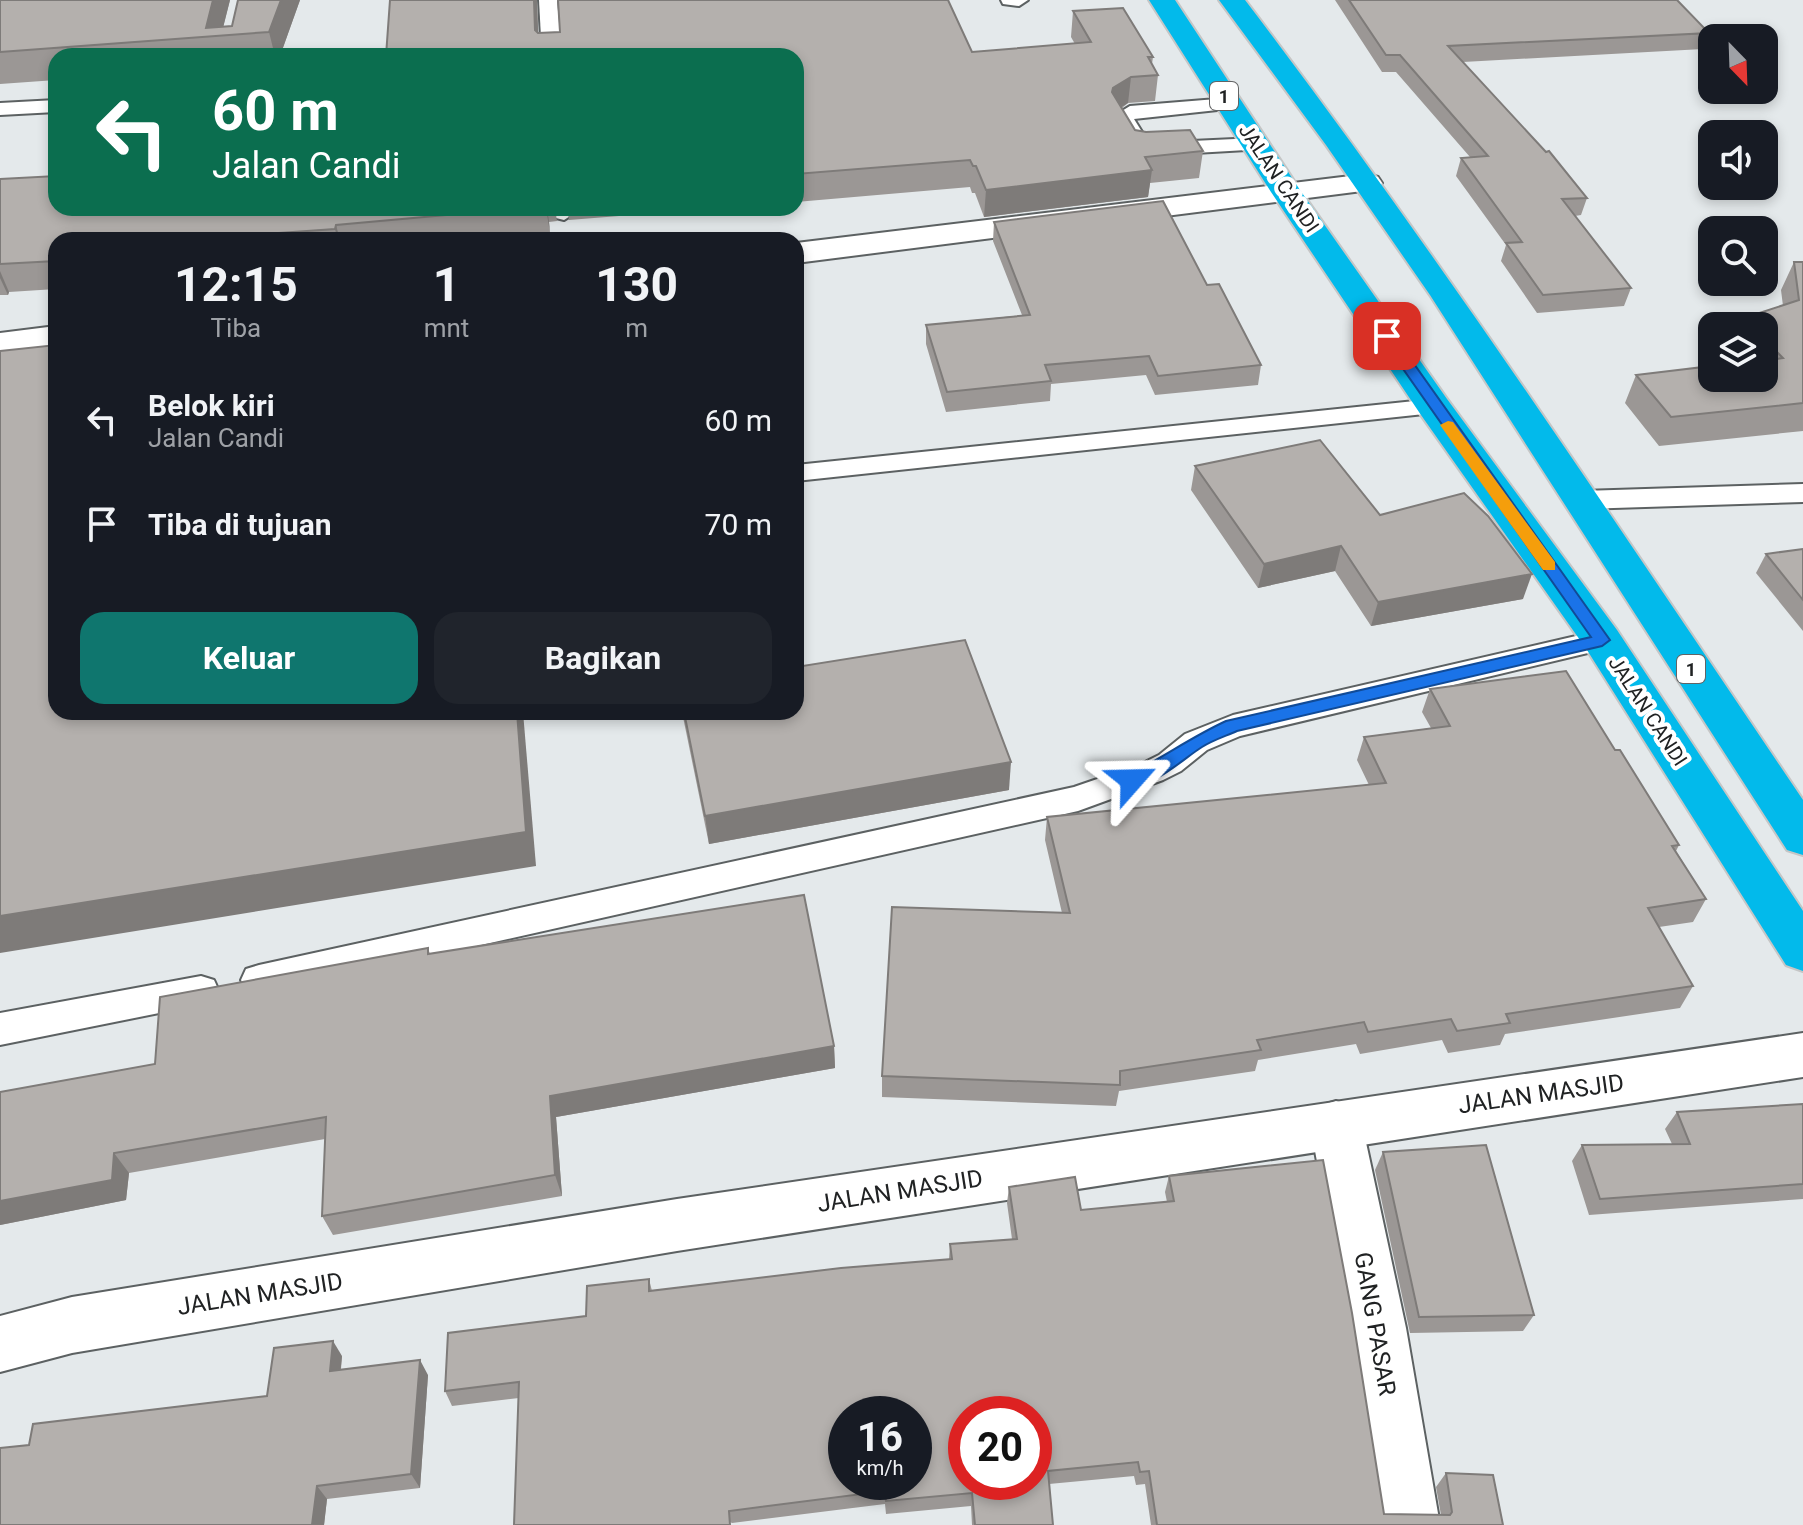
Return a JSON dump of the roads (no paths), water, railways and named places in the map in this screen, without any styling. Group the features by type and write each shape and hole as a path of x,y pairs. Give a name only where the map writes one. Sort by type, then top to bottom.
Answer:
{"highway":[{"name":"JALAN CANDI","path":"1162,0 1286,192 1434,407 1602,640 1803,951"},
{"name":"1","path":"1232,0 1446,295 1803,837"}],"street":[{"path":"804,252 1367,183"},
{"path":"0,343 48,337"},
{"name":"JALAN MASJID","path":"0,1344 72,1325 646,1230 1803,1055"},
{"name":"GANG PASAR","path":"1336,1124 1377,1328 1409,1525"}],"lane":[{"path":"548,0 551,48"},
{"path":"1010,0 1019,0"},
{"path":"1229,104 1130,112 1122,117 1143,150 1256,144"},
{"path":"0,109 48,106"},
{"path":"804,472 1434,407"},
{"path":"1582,500 1803,493"},
{"path":"0,1029 264,979 1078,799 1152,772 1170,763 1196,742 1233,726 1602,640"}]}
